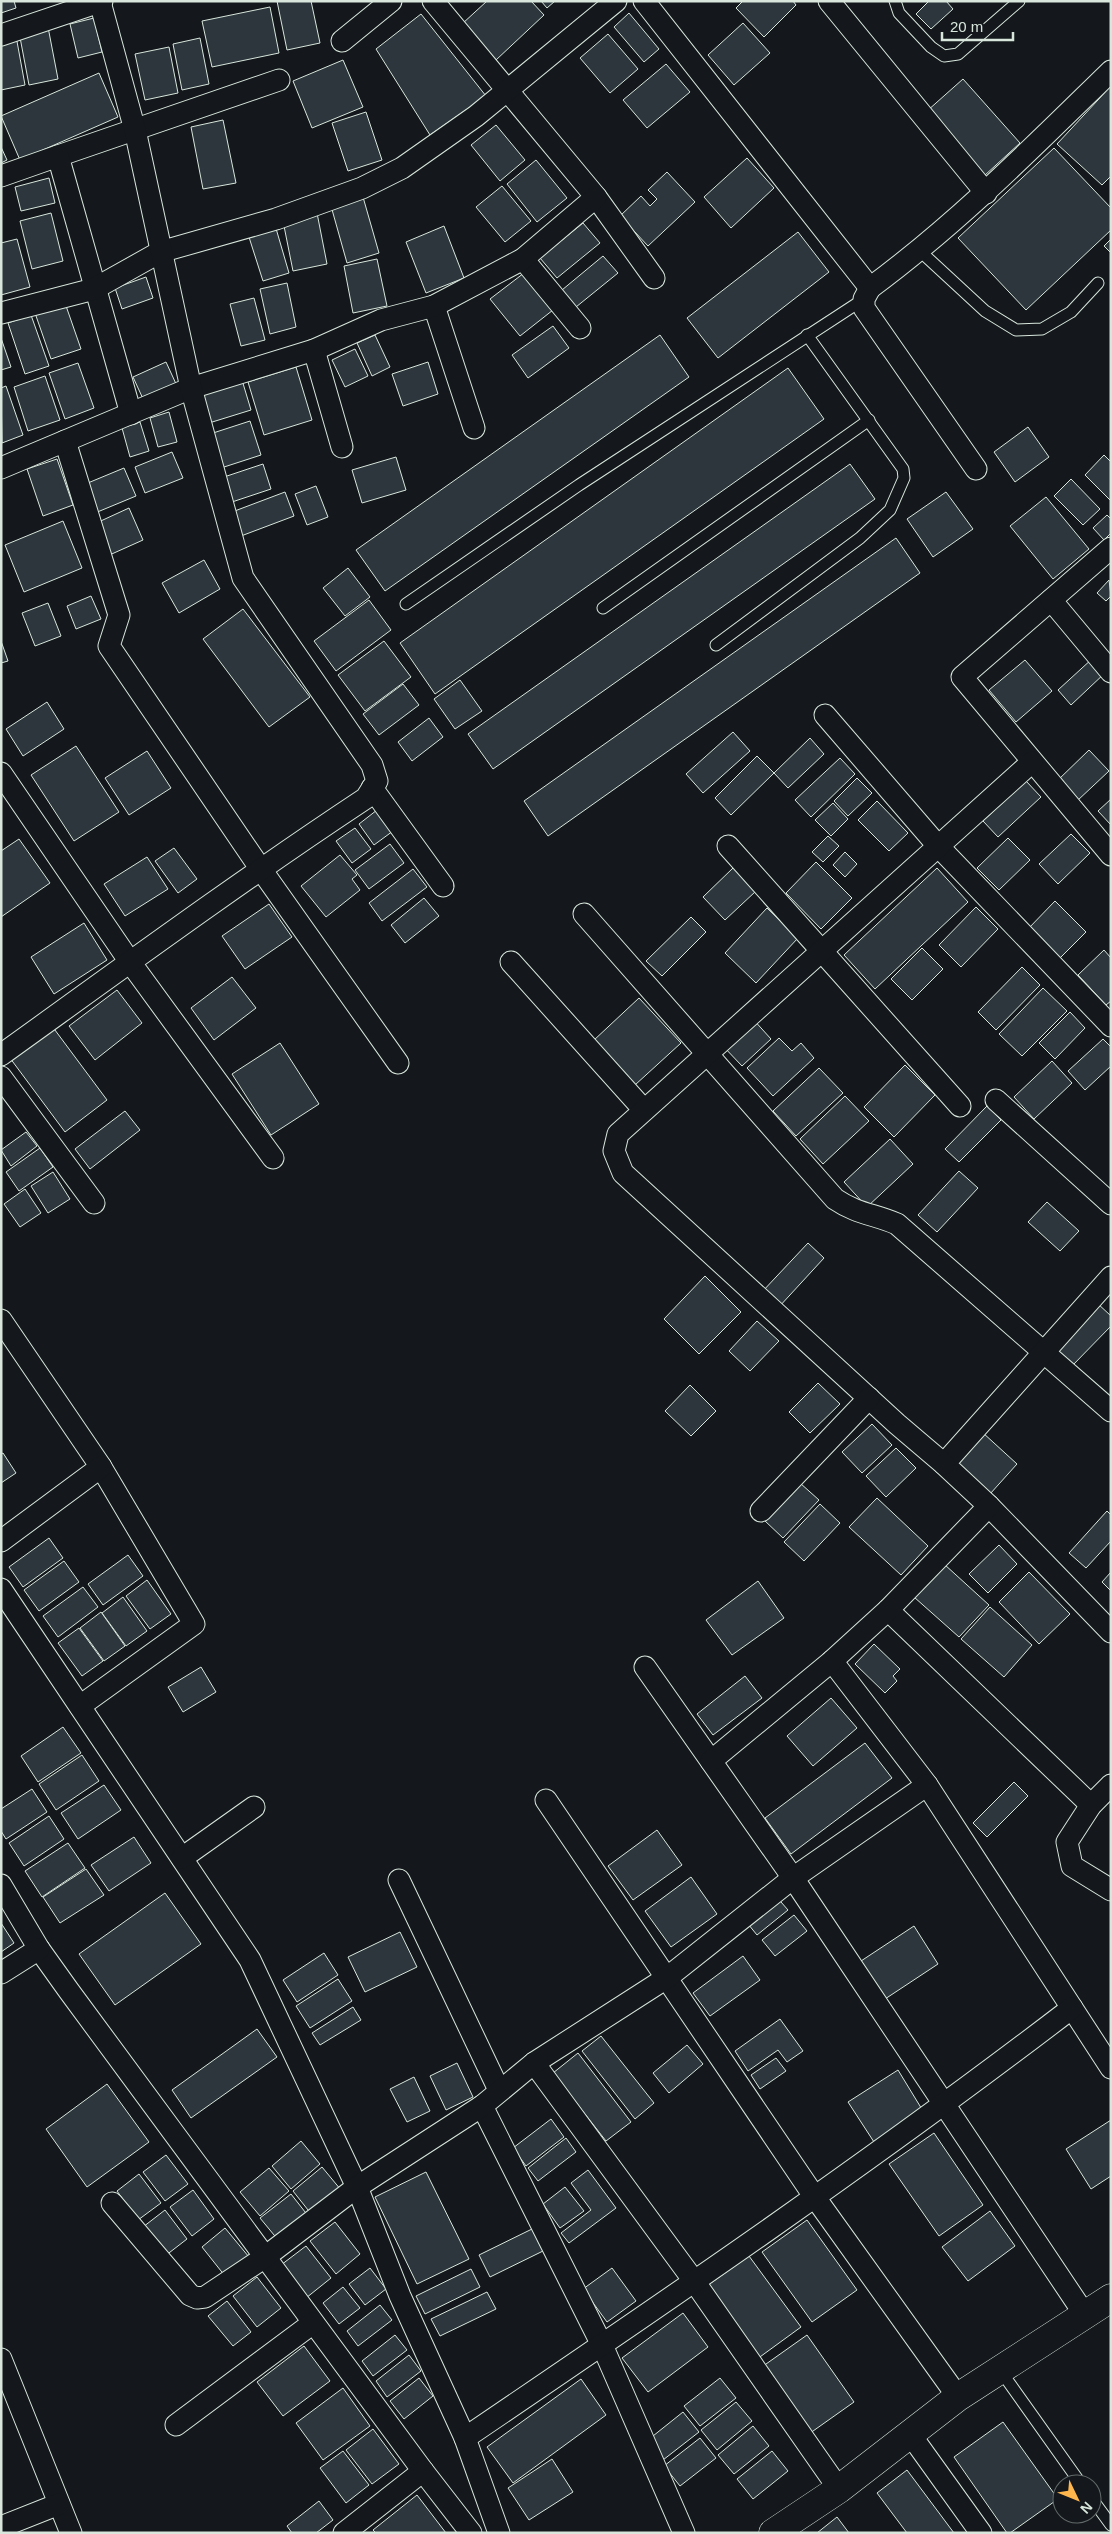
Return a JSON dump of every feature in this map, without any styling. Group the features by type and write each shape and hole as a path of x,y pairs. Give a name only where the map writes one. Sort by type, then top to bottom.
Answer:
{"street":[{"path":"342,41 391,1"},
{"path":"434,1 596,197 654,278"},
{"path":"1,313 94,289 160,252 276,219 362,188 402,168 509,90 616,1"},
{"path":"644,1 867,293"},
{"path":"829,1 986,193"},
{"path":"1,35 101,2 135,130 191,388 243,578 372,765 377,780 366,798 260,868 1,1055"},
{"path":"976,470 864,308 867,293 920,251 986,193 1111,71"},
{"path":"1,176 279,80"},
{"path":"58,156 94,289 131,414"},
{"path":"1,468 191,388 314,350 382,320 434,306 523,259 596,197"},
{"path":"523,259 580,328"},
{"path":"434,306 474,428"},
{"path":"314,350 342,447"},
{"path":"66,441 118,615 109,646 260,868 398,1063"},
{"path":"1111,548 962,677 1111,855"},
{"path":"1051,600 1111,672"},
{"path":"825,715 938,846 1111,1026"},
{"path":"1032,762 618,1134 614,1151 623,1173 989,1506 1111,1632"},
{"path":"1,773 130,962 272,1158"},
{"path":"372,788 443,886"},
{"path":"728,846 960,1106"},
{"path":"584,914 835,1199 850,1209 864,1214 879,1216 897,1224 1111,1411"},
{"path":"511,962 644,1110"},
{"path":"1,1077 94,1202"},
{"path":"996,1100 1111,1204"},
{"path":"944,1464 1111,1277"},
{"path":"1,1320 101,1467 194,1624 80,1706"},
{"path":"761,1511 869,1398"},
{"path":"1,1541 101,1467"},
{"path":"711,1761 832,1661 888,1610 989,1506"},
{"path":"1,1589 250,1960 357,2187 400,2296 465,2438 499,2533"},
{"path":"888,1610 1091,1805"},
{"path":"832,1661 927,1785 1111,2068"},
{"path":"645,1667 793,1878 1084,2315"},
{"path":"112,2204 190,2295 197,2298 205,2297 265,2257 357,2187 482,2106 534,2063 668,1977 793,1878 927,1785"},
{"path":"1111,1785 1091,1805 1067,1842 1072,1866 1111,1890"},
{"path":"546,1800 668,1977 814,2196 958,2397"},
{"path":"182,1858 254,1807"},
{"path":"398,1880 499,2090"},
{"path":"1,1885 39,1949 423,2471 471,2533"},
{"path":"1,1973 39,1949"},
{"path":"465,2438 602,2345 944,2106 1072,2008"},
{"path":"534,2063 694,2281 839,2489"},
{"path":"482,2106 602,2345 684,2533"},
{"path":"773,2533 839,2489 958,2397 1111,2298"},
{"path":"176,2424 313,2322"},
{"path":"1,2359 71,2533"},
{"path":"910,2434 981,2533"},
{"path":"344,2533 423,2471"},
{"path":"1,2527 60,2504"}],"lane":[{"path":"895,1 899,13 931,48 944,56 958,54 1013,3"},
{"path":"920,251 984,310 1016,330 1042,329 1071,312 1098,283"},
{"path":"406,604 579,485 807,335 867,293"},
{"path":"716,645 860,538 890,510 904,478 903,469 807,335"},
{"path":"603,608 869,420"},
{"path":"1000,2370 1074,2474"},
{"path":"1102,2513 1111,2525"}],"building":[{"path":"1,1 14,1 16,8 1,13"},
{"path":"277,1 311,1 320,43 287,50"},
{"path":"487,1 531,1 544,15 496,60 462,24"},
{"path":"541,1 555,1 547,8"},
{"path":"743,1 793,1 796,5 764,37 736,8"},
{"path":"929,1 946,1 953,9 931,29 916,14"},
{"path":"270,7 279,53 212,67 202,21"},
{"path":"629,13 659,49 644,62 614,27"},
{"path":"421,14 486,96 430,135 376,49"},
{"path":"94,18 102,52 78,58 70,24"},
{"path":"743,23 770,53 734,85 708,55"},
{"path":"48,27 58,79 29,85 19,32"},
{"path":"608,34 638,69 610,93 580,58"},
{"path":"16,36 25,85 1,90 1,39"},
{"path":"200,38 209,84 182,90 173,44"},
{"path":"169,47 178,93 145,100 135,54"},
{"path":"343,60 363,107 312,128 293,81"},
{"path":"666,64 690,92 647,128 623,100"},
{"path":"99,73 118,117 20,160 1,116"},
{"path":"963,79 1020,143 984,176 927,111"},
{"path":"1111,86 1111,176 1102,185 1057,144"},
{"path":"366,112 382,160 348,171 332,123"},
{"path":"223,120 236,183 203,189 191,127"},
{"path":"496,125 525,160 500,181 471,145"},
{"path":"1,147 7,160 1,163"},
{"path":"1054,148 1111,208 1111,230 1026,310 958,238"},
{"path":"747,158 774,188 731,228 704,197"},
{"path":"536,160 567,198 537,222 507,184"},
{"path":"667,172 695,202 648,246 620,216 641,196 650,206 657,199 648,190"},
{"path":"49,178 55,203 21,211 15,187"},
{"path":"502,186 531,221 505,242 476,207"},
{"path":"363,197 379,253 347,263 331,206"},
{"path":"51,213 63,261 32,269 20,221"},
{"path":"317,213 327,264 293,271 283,221"},
{"path":"583,223 600,243 557,278 540,258"},
{"path":"275,225 289,273 263,281 248,234"},
{"path":"444,226 464,278 426,293 406,242"},
{"path":"798,232 829,272 718,358 687,318"},
{"path":"17,239 30,287 1,295 1,243"},
{"path":"1111,239 1111,253 1104,246"},
{"path":"603,256 618,273 576,307 562,290"},
{"path":"377,259 387,306 353,313 344,266"},
{"path":"524,273 553,310 520,336 490,299"},
{"path":"146,277 153,298 122,309 115,288"},
{"path":"287,283 296,327 270,334 260,289"},
{"path":"254,298 265,340 241,346 230,304"},
{"path":"65,303 81,349 51,359 35,313"},
{"path":"31,315 49,366 25,374 8,323"},
{"path":"553,326 569,348 528,378 512,355"},
{"path":"375,335 390,367 372,376 357,343"},
{"path":"660,335 689,377 385,591 356,550"},
{"path":"1,338 11,367 1,370"},
{"path":"355,349 368,376 345,387 332,360"},
{"path":"166,362 177,386 144,401 133,377"},
{"path":"428,362 438,394 403,406 392,374"},
{"path":"78,363 94,408 65,419 49,373"},
{"path":"296,367 312,420 264,435 248,382"},
{"path":"788,368 824,419 435,694 400,643"},
{"path":"45,376 60,420 28,431 14,387"},
{"path":"242,380 251,410 209,423 199,392"},
{"path":"6,386 23,435 2,443 1,388"},
{"path":"169,412 177,442 158,447 150,418"},
{"path":"250,421 261,455 221,468 210,434"},
{"path":"140,422 149,451 130,457 122,428"},
{"path":"1028,427 1049,457 1015,482 994,452"},
{"path":"172,452 183,478 145,493 135,467"},
{"path":"1104,455 1111,462 1111,501 1085,475"},
{"path":"396,457 406,490 362,503 352,470"},
{"path":"57,459 73,505 43,516 27,469"},
{"path":"263,464 271,489 232,502 224,477"},
{"path":"850,464 875,499 493,769 468,734"},
{"path":"124,468 136,496 95,513 83,485"},
{"path":"1071,479 1100,509 1083,525 1054,496"},
{"path":"316,486 328,517 307,525 295,494"},
{"path":"285,492 294,516 241,536 232,512"},
{"path":"946,492 973,529 933,557 907,519"},
{"path":"1046,497 1089,549 1053,579 1010,526"},
{"path":"129,508 143,540 105,557 92,525"},
{"path":"1107,515 1111,519 1111,533 1104,540 1093,528"},
{"path":"63,521 82,568 24,592 5,545"},
{"path":"896,538 920,573 548,836 524,801"},
{"path":"204,560 220,589 179,613 162,583"},
{"path":"348,568 370,597 345,616 323,588"},
{"path":"1109,580 1111,596 1106,601 1097,593"},
{"path":"91,596 101,619 76,629 67,606"},
{"path":"369,600 391,630 336,671 314,641"},
{"path":"48,603 61,636 35,646 22,613"},
{"path":"243,609 310,697 269,727 203,639"},
{"path":"1,641 8,661 1,663"},
{"path":"384,641 411,677 365,711 338,675"},
{"path":"1093,658 1106,672 1071,705 1058,690"},
{"path":"1025,660 1052,691 1016,722 989,690"},
{"path":"460,680 482,711 455,729 434,699"},
{"path":"403,684 419,705 379,735 363,714"},
{"path":"47,702 64,729 23,756 6,729"},
{"path":"429,718 443,737 412,761 398,742"},
{"path":"733,732 750,751 703,793 686,774"},
{"path":"810,738 824,754 788,788 774,773"},
{"path":"76,746 119,812 74,841 31,775"},
{"path":"1089,750 1109,771 1077,801 1057,781"},
{"path":"147,751 171,788 129,815 105,778"},
{"path":"757,756 774,773 731,815 715,798"},
{"path":"840,758 855,774 811,817 795,800"},
{"path":"857,778 872,793 848,816 834,801"},
{"path":"1026,781 1041,797 998,837 983,821"},
{"path":"1111,799 1111,825 1098,811"},
{"path":"877,801 908,833 889,851 858,820"},
{"path":"833,803 848,819 831,836 815,820"},
{"path":"377,810 393,831 374,845 359,824"},
{"path":"355,828 371,849 352,863 336,841"},
{"path":"1071,834 1090,853 1058,884 1039,864"},
{"path":"828,836 839,846 823,862 812,852"},
{"path":"1008,838 1030,860 999,890 977,868"},
{"path":"19,839 50,883 1,917 1,851"},
{"path":"390,844 404,863 369,889 355,870"},
{"path":"174,848 197,879 178,893 155,861"},
{"path":"845,852 857,864 845,877 833,865"},
{"path":"340,855 357,875 352,879 360,890 326,917 301,886"},
{"path":"147,857 168,889 125,916 104,884"},
{"path":"816,862 852,898 821,929 786,893"},
{"path":"733,868 756,891 725,920 703,897"},
{"path":"937,868 968,902 875,989 844,955"},
{"path":"413,869 427,887 382,921 369,903"},
{"path":"424,898 439,916 405,943 391,925"},
{"path":"1055,901 1086,932 1058,960 1027,930"},
{"path":"269,904 292,937 245,969 222,936"},
{"path":"976,907 998,929 961,967 939,945"},
{"path":"767,908 798,938 756,983 725,953"},
{"path":"691,917 706,932 662,976 646,961"},
{"path":"84,923 107,960 54,994 31,957"},
{"path":"922,948 943,969 912,1000 891,979"},
{"path":"1104,950 1111,958 1111,1001 1106,1005 1078,975"},
{"path":"1022,967 1040,985 996,1030 978,1012"},
{"path":"232,977 256,1008 214,1040 191,1008"},
{"path":"1043,988 1067,1011 1022,1056 999,1034"},
{"path":"117,990 142,1023 95,1060 69,1026"},
{"path":"639,998 681,1043 635,1085 593,1041"},
{"path":"1070,1012 1085,1028 1055,1059 1039,1043"},
{"path":"752,1018 771,1039 742,1066 722,1045"},
{"path":"49,1022 107,1100 65,1132 7,1054"},
{"path":"779,1038 792,1051 801,1043 814,1058 773,1096 747,1068"},
{"path":"1103,1039 1111,1047 1111,1066 1085,1090 1068,1071"},
{"path":"280,1043 319,1104 271,1135 232,1074"},
{"path":"1052,1061 1072,1083 1034,1119 1014,1097"},
{"path":"905,1065 935,1095 894,1137 864,1107"},
{"path":"819,1068 843,1093 796,1136 773,1111"},
{"path":"845,1096 869,1121 823,1164 800,1139"},
{"path":"987,1106 1001,1120 959,1162 945,1149"},
{"path":"125,1111 140,1130 90,1169 75,1149"},
{"path":"26,1132 37,1146 11,1166 1,1150"},
{"path":"890,1139 913,1164 867,1207 844,1182"},
{"path":"40,1148 53,1167 19,1191 6,1172"},
{"path":"959,1171 978,1188 937,1232 918,1215"},
{"path":"53,1172 70,1199 48,1213 31,1186"},
{"path":"25,1189 41,1213 20,1227 4,1204"},
{"path":"1047,1202 1079,1231 1060,1251 1028,1222"},
{"path":"808,1243 824,1258 778,1308 761,1293"},
{"path":"705,1276 741,1312 699,1354 664,1319"},
{"path":"1096,1302 1111,1316 1111,1326 1071,1367 1051,1349"},
{"path":"757,1321 779,1341 750,1371 729,1351"},
{"path":"818,1383 840,1404 810,1433 789,1412"},
{"path":"690,1385 716,1411 691,1436 665,1411"},
{"path":"872,1424 892,1445 862,1473 842,1452"},
{"path":"982,1432 1017,1464 990,1494 955,1462"},
{"path":"896,1448 916,1468 886,1497 866,1476"},
{"path":"3,1453 16,1473 1,1483 1,1454"},
{"path":"800,1483 819,1500 783,1538 764,1520"},
{"path":"877,1498 928,1546 901,1575 849,1527"},
{"path":"820,1504 840,1523 804,1561 784,1542"},
{"path":"1107,1511 1111,1515 1111,1541 1086,1568 1069,1553"},
{"path":"49,1538 63,1558 23,1587 9,1567"},
{"path":"999,1545 1017,1564 988,1593 969,1574"},
{"path":"128,1555 143,1576 103,1605 88,1584"},
{"path":"64,1561 79,1582 39,1611 24,1590"},
{"path":"944,1564 989,1605 959,1637 914,1597"},
{"path":"1029,1572 1070,1614 1039,1644 999,1602"},
{"path":"1111,1572 1111,1591 1102,1582"},
{"path":"147,1580 171,1614 150,1629 126,1596"},
{"path":"758,1581 784,1618 732,1655 706,1620"},
{"path":"83,1587 98,1607 58,1637 43,1616"},
{"path":"123,1597 147,1631 126,1646 102,1613"},
{"path":"990,1607 1032,1645 1004,1677 961,1639"},
{"path":"101,1612 125,1646 104,1661 80,1628"},
{"path":"79,1628 103,1661 82,1676 58,1643"},
{"path":"874,1644 900,1669 893,1676 897,1681 885,1693 855,1664"},
{"path":"201,1667 216,1692 183,1712 168,1687"},
{"path":"745,1676 762,1698 713,1735 697,1714"},
{"path":"831,1698 857,1728 813,1766 787,1736"},
{"path":"63,1727 81,1753 38,1782 21,1756"},
{"path":"865,1743 892,1778 791,1854 765,1818"},
{"path":"82,1755 99,1781 56,1810 39,1784"},
{"path":"1014,1782 1028,1796 987,1837 973,1823"},
{"path":"104,1785 121,1810 78,1839 61,1813"},
{"path":"32,1789 47,1812 6,1839 1,1831 1,1809"},
{"path":"49,1816 64,1839 24,1866 9,1843"},
{"path":"657,1830 682,1865 633,1900 608,1866"},
{"path":"134,1837 151,1863 109,1891 91,1865"},
{"path":"68,1843 85,1868 42,1897 25,1871"},
{"path":"86,1869 104,1895 60,1923 43,1897"},
{"path":"691,1877 717,1914 671,1947 645,1911"},
{"path":"165,1893 201,1944 115,2005 79,1954"},
{"path":"774,1894 788,1910 757,1935 744,1919"},
{"path":"794,1915 807,1931 775,1956 762,1940"},
{"path":"1,1923 14,1943 1,1952"},
{"path":"914,1926 938,1964 885,1999 861,1961"},
{"path":"400,1932 417,1967 365,1992 348,1957"},
{"path":"324,1953 338,1975 297,2002 283,1980"},
{"path":"743,1956 760,1980 710,2016 693,1993"},
{"path":"338,1979 352,2001 310,2028 296,2006"},
{"path":"353,2007 361,2020 320,2045 312,2033"},
{"path":"780,2019 803,2051 787,2062 778,2050 748,2071 735,2051"},
{"path":"257,2029 277,2057 191,2118 172,2090"},
{"path":"601,2036 654,2103 635,2119 582,2051"},
{"path":"687,2045 703,2064 669,2093 653,2073"},
{"path":"578,2053 631,2122 606,2141 553,2073"},
{"path":"776,2058 786,2071 760,2089 751,2075"},
{"path":"457,2063 473,2097 446,2110 430,2076"},
{"path":"898,2070 923,2111 874,2142 848,2102"},
{"path":"414,2077 430,2111 407,2122 390,2089"},
{"path":"107,2084 149,2142 87,2187 46,2129"},
{"path":"551,2119 564,2137 526,2166 513,2148"},
{"path":"1111,2120 1111,2176 1091,2189 1066,2149"},
{"path":"934,2133 983,2205 939,2236 889,2164"},
{"path":"566,2138 576,2152 538,2181 528,2168"},
{"path":"301,2141 320,2164 291,2189 272,2166"},
{"path":"166,2155 188,2184 165,2201 143,2172"},
{"path":"322,2167 341,2190 312,2215 293,2191"},
{"path":"269,2168 289,2191 260,2216 240,2192"},
{"path":"588,2170 616,2208 569,2243 561,2233 591,2210 571,2183"},
{"path":"426,2172 469,2259 417,2284 375,2197"},
{"path":"139,2174 161,2203 138,2220 117,2191"},
{"path":"565,2187 584,2211 560,2228 543,2204"},
{"path":"193,2190 214,2219 192,2236 170,2207"},
{"path":"291,2194 309,2217 279,2241 260,2218"},
{"path":"165,2210 187,2239 165,2256 143,2227"},
{"path":"990,2211 1015,2246 968,2281 942,2247"},
{"path":"807,2220 857,2290 812,2322 762,2252"},
{"path":"335,2222 360,2254 336,2274 310,2241"},
{"path":"225,2228 249,2257 225,2276 202,2247"},
{"path":"532,2229 543,2251 490,2277 479,2255"},
{"path":"306,2246 331,2278 306,2298 281,2265"},
{"path":"749,2256 801,2327 753,2362 701,2290"},
{"path":"370,2268 386,2289 365,2305 349,2284"},
{"path":"612,2268 636,2301 607,2322 583,2289"},
{"path":"471,2269 480,2287 425,2314 416,2296"},
{"path":"257,2277 281,2308 257,2327 233,2296"},
{"path":"343,2287 360,2308 339,2324 323,2303"},
{"path":"487,2292 496,2309 440,2336 431,2319"},
{"path":"227,2301 251,2332 233,2346 208,2316"},
{"path":"380,2305 392,2320 358,2346 347,2331"},
{"path":"683,2313 708,2347 648,2392 622,2358"},
{"path":"395,2335 407,2350 373,2376 362,2361"},
{"path":"807,2335 854,2402 806,2436 759,2369"},
{"path":"304,2346 330,2381 283,2416 257,2382"},
{"path":"409,2355 421,2371 387,2397 376,2381"},
{"path":"419,2378 433,2396 404,2419 390,2401"},
{"path":"720,2378 736,2398 700,2426 684,2406"},
{"path":"581,2379 606,2415 513,2483 487,2447"},
{"path":"343,2388 370,2426 323,2460 296,2423"},
{"path":"736,2402 752,2421 717,2450 701,2430"},
{"path":"683,2412 699,2432 663,2460 648,2440"},
{"path":"1003,2422 1052,2491 1052,2503 1010,2533 1007,2533 954,2457"},
{"path":"753,2426 769,2446 734,2474 718,2455"},
{"path":"373,2429 399,2464 372,2484 346,2450"},
{"path":"700,2438 716,2458 680,2486 664,2466"},
{"path":"343,2451 369,2485 346,2503 320,2468"},
{"path":"772,2451 788,2471 753,2499 737,2479"},
{"path":"552,2459 573,2492 529,2520 508,2488"},
{"path":"907,2470 954,2533 907,2533 877,2493"},
{"path":"417,2495 446,2533 376,2533 373,2530"},
{"path":"319,2501 333,2520 316,2533 292,2533 287,2526"},
{"path":"837,2517 849,2533 817,2533"}]}
